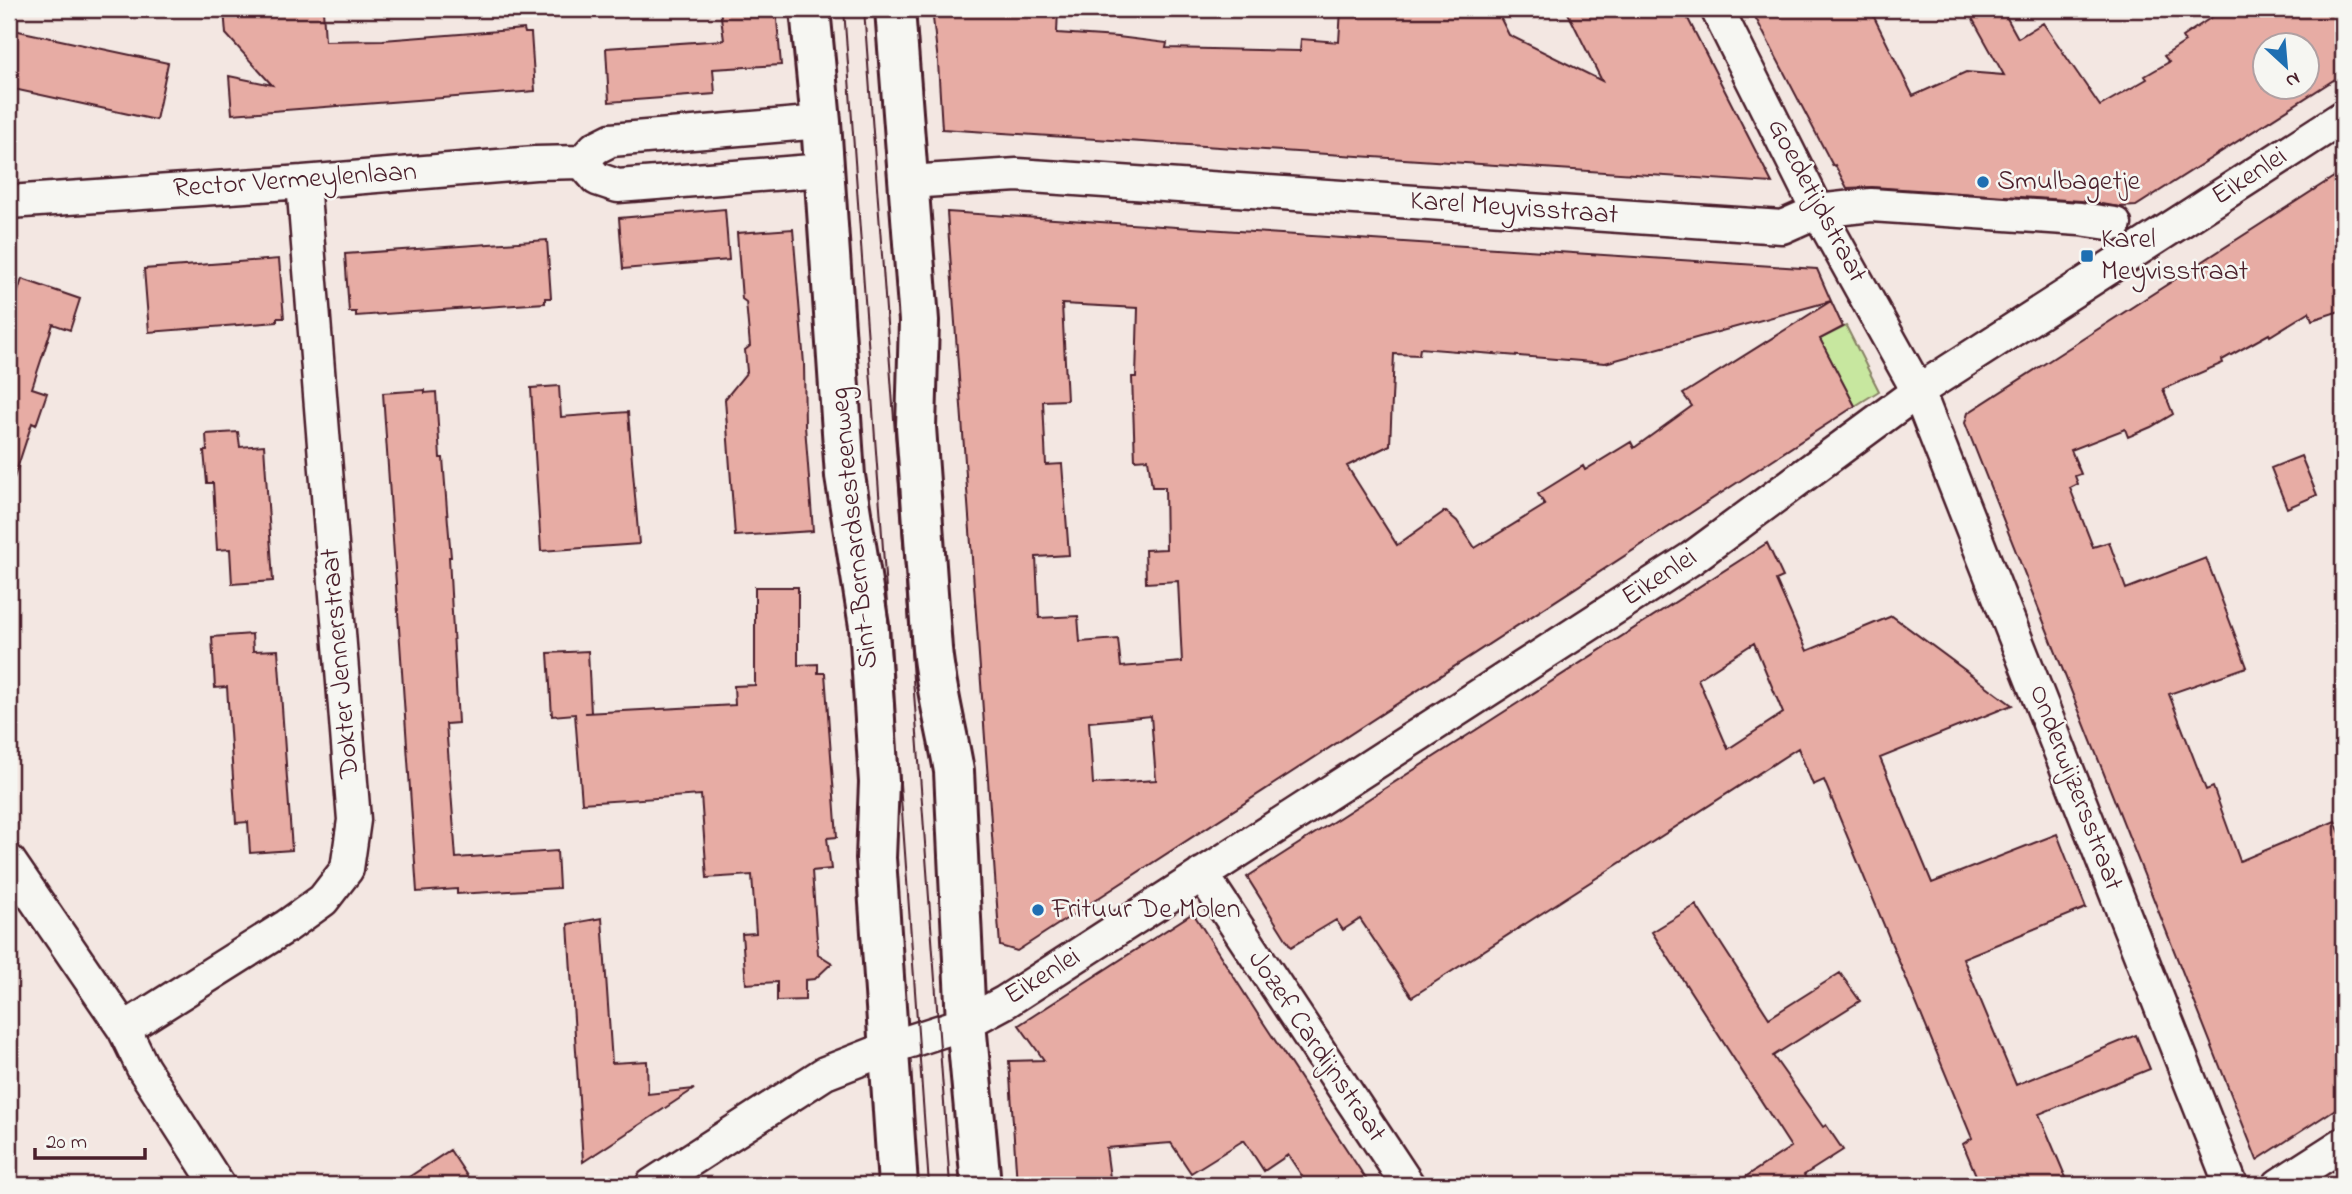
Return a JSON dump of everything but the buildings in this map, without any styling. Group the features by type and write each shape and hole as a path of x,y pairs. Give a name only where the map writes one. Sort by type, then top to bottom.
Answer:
{"main road":[{"name":"Sint-Bernardsesteenweg","path":"810,9 821,122 845,476 869,626 879,782 876,858 898,1185"},
{"path":"895,9 919,321 917,440 934,671 954,771 966,1023 981,1185"}],"street":[{"name":"Goedetijdstraat","path":"1717,9 1818,211 1919,391"},
{"name":"Eikenlei","path":"966,1023 1042,978 1692,558 1919,391 2343,117"},
{"path":"821,122 611,140 595,148 582,162 597,179 618,186 824,170"},
{"path":"722,131 727,178"},
{"name":"Rector Vermeylenlaan","path":"9,202 303,183 535,163 582,162"},
{"name":"Karel Meyvisstraat","path":"908,182 1017,175 1782,227 1818,211 1871,205 2080,219 2115,224"},
{"name":"Dokter Jennerstraat","path":"126,1030 323,900 347,870 354,821 303,183"},
{"name":"Onderwijzersstraat","path":"1919,391 2231,1185"},
{"path":"9,861 126,1030 143,1068 218,1185"},
{"name":"Jozef Cardijnstraat","path":"1202,874 1408,1185"},
{"path":"652,1185 825,1073 889,1048 966,1023"},
{"path":"2279,1185 2343,1143"}],"green space":[{"path":"1846,326 1879,391 1855,406 1820,339"}],"tram line":[{"path":"844,9 929,1185"},
{"path":"864,9 950,1185"}],"place":[{"name":"Smulbagetje","path":"1983,182"},
{"name":"Karel Meyvisstraat","path":"2087,256"},
{"name":"Frituur De Molen","path":"1038,910"}]}
